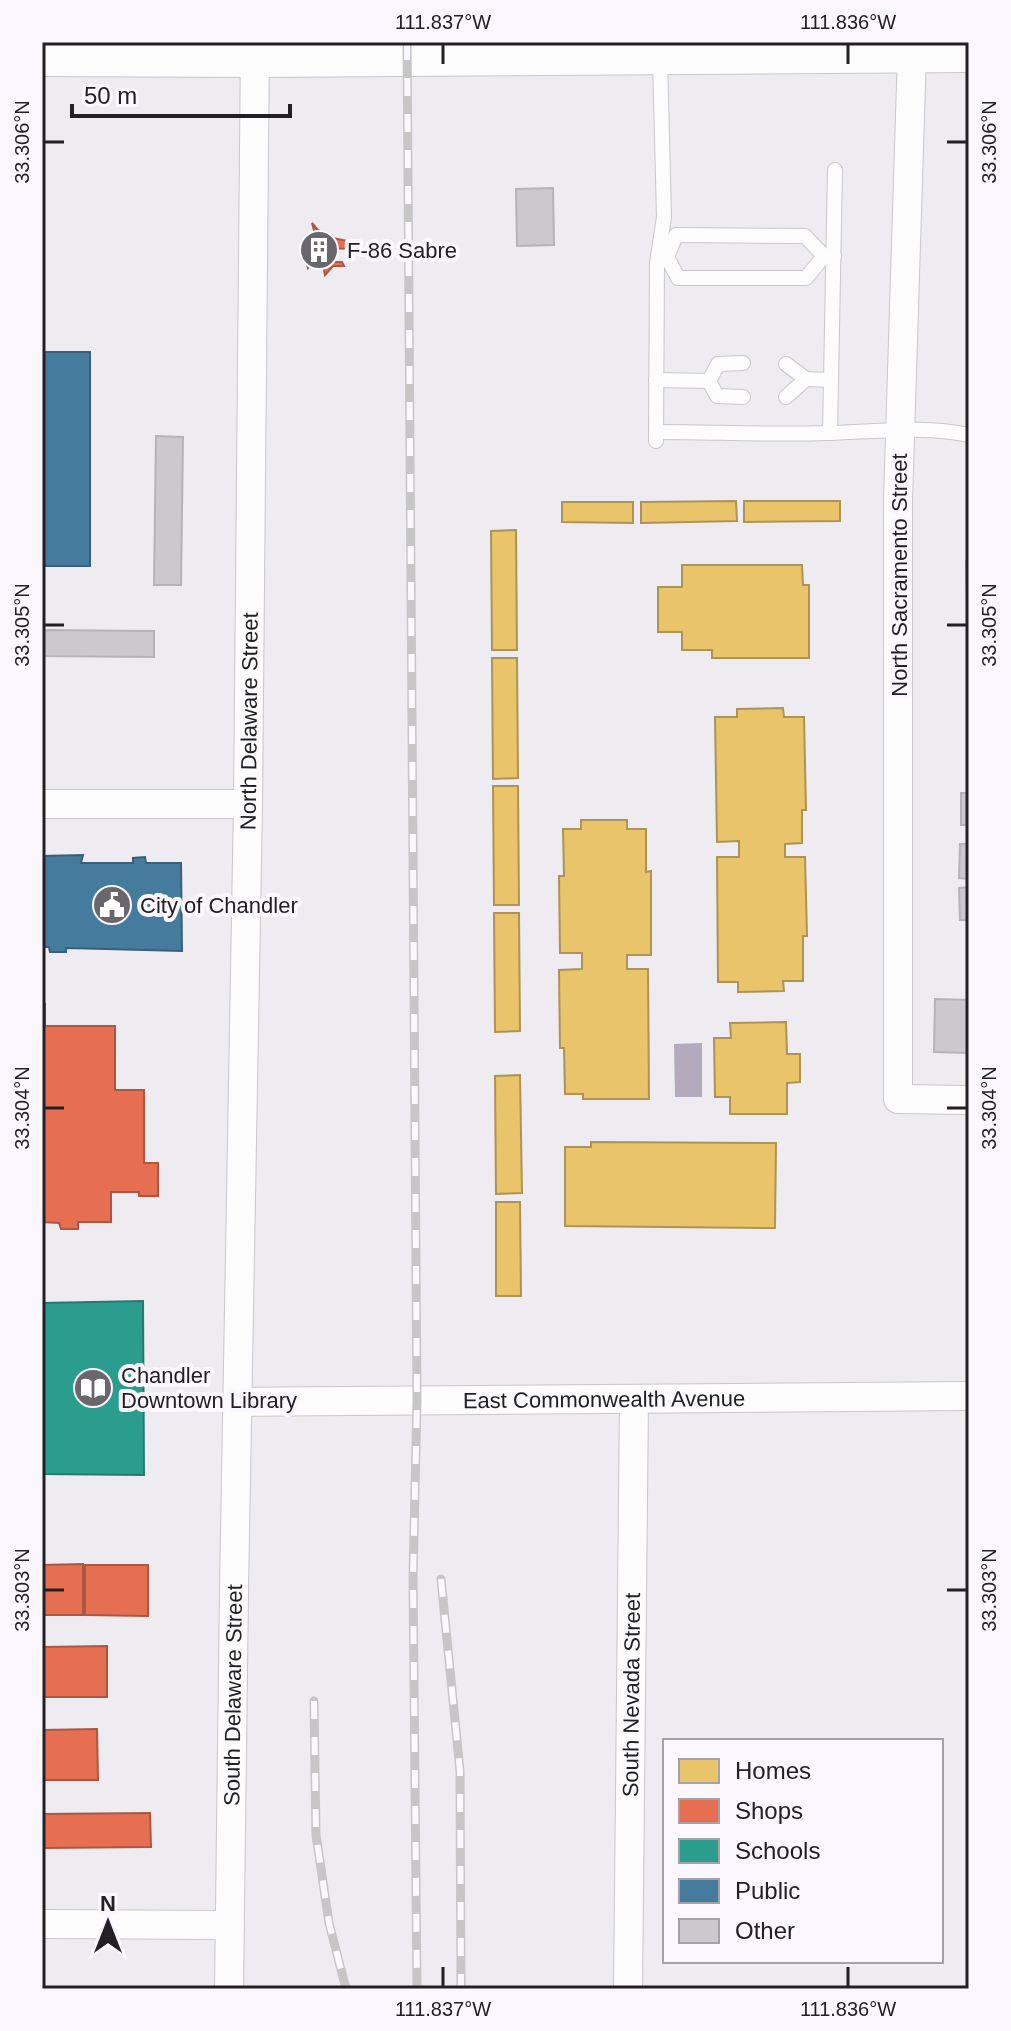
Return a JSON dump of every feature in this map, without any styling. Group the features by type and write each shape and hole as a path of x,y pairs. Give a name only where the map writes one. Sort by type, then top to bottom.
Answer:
{"main road":[{"path":"42,56 255,50 518,48 659,54 912,47 969,52"}],"street":[{"name":"North Sacramento Street","path":"912,47 898,500 898,1099 969,1100"},
{"name":"North Delaware Street","path":"238,1402 248,804 255,50"},
{"path":"42,804 248,804"},
{"name":"East Commonwealth Avenue","path":"238,1402 969,1396"},
{"name":"South Nevada Street","path":"628,1989 634,1400"},
{"name":"South Delaware Street","path":"229,1989 238,1402"},
{"path":"42,1924 230,1925"}],"lane":[{"path":"659,54 664,217 656,436 901,429 969,435"},
{"path":"830,433 829,256 835,170"},
{"path":"661,261 676,235 805,236 829,256"},
{"path":"661,261 678,278 806,278 829,256"},
{"path":"709,381 718,364 743,363"},
{"path":"786,364 806,379 831,380"},
{"path":"786,397 806,379"},
{"path":"656,380 709,381"},
{"path":"709,381 717,396 743,397"}],"shaded area":[{"path":"702,1043 702,1097 675,1097 674,1044"}],"building: Homes":[{"path":"736,501 737,521 641,523 641,502"},
{"path":"744,501 840,501 840,521 744,522"},
{"path":"562,502 633,502 633,523 562,522"},
{"path":"516,530 517,650 492,650 491,531"},
{"path":"682,565 802,565 803,585 809,585 809,658 712,658 712,650 682,650 682,632 658,632 658,587 682,587"},
{"path":"492,658 517,658 518,778 493,779"},
{"path":"783,708 784,717 804,717 806,810 802,810 802,843 785,844 785,857 805,857 807,936 803,936 803,981 783,981 784,991 738,992 738,982 718,982 717,857 739,857 739,841 717,842 715,717 737,717 737,709"},
{"path":"493,786 518,786 519,905 494,905"},
{"path":"581,820 627,820 627,829 646,829 646,872 651,871 651,955 627,955 627,969 648,969 649,1099 583,1099 583,1094 565,1094 564,1048 560,1048 559,970 582,969 582,953 560,953 559,876 564,876 563,829 581,829"},
{"path":"494,913 519,913 520,1031 495,1032"},
{"path":"786,1022 787,1054 800,1054 800,1082 787,1083 787,1114 730,1114 730,1097 715,1097 714,1038 731,1038 730,1023"},
{"path":"520,1075 522,1193 496,1194 495,1076"},
{"path":"591,1142 776,1143 775,1228 565,1226 565,1147 591,1147"},
{"path":"496,1202 520,1202 521,1296 496,1296"}],"building: Shops":[{"name":"F-86 Sabre","path":"312,223 323,236 348,241 351,249 328,248 335,262 342,262 344,266 333,266 325,275 324,270 329,264 321,250 308,268 305,259 316,238"},
{"path":"42,1004 45,1004 45,1026 115,1026 115,1090 144,1090 144,1163 158,1163 158,1196 111,1192 111,1222 78,1222 78,1229 61,1229 59,1223 42,1222"},
{"path":"83,1564 83,1615 42,1615 42,1565"},
{"path":"85,1565 148,1565 148,1616 85,1615"},
{"path":"107,1646 107,1697 42,1697 42,1647"},
{"path":"97,1729 98,1780 42,1780 42,1730"},
{"path":"150,1813 151,1847 42,1848 42,1814"}],"building: Schools":[{"name":"Chandler Downtown Library","path":"143,1301 144,1475 42,1474 42,1303"}],"building: Public":[{"path":"42,352 90,352 90,566 42,566"},
{"name":"City of Chandler","path":"83,855 81,863 133,863 133,858 145,857 146,863 181,863 182,951 66,948 66,952 50,952 49,947 42,947 42,856"}],"building: Other":[{"path":"553,188 554,245 517,246 516,189"},
{"path":"156,436 183,437 181,585 154,585"},
{"path":"966,561 969,561 969,599 967,599"},
{"path":"42,630 154,631 154,657 42,656"},
{"path":"961,793 969,793 969,825 961,825"},
{"path":"960,844 969,844 969,879 959,878"},
{"path":"969,887 969,920 960,920 959,888"},
{"path":"935,999 969,1000 969,1053 934,1052"}],"railway":[{"path":"407,42 417,1401 413,1578 417,1989"},
{"path":"441,1579 460,1771 461,1989"},
{"path":"314,1701 316,1835 329,1923 346,1989"}],"place":[{"name":"F-86 Sabre","path":"319,250"},
{"name":"City of Chandler","path":"112,905"},
{"name":"Chandler Downtown Library","path":"93,1388"}]}
